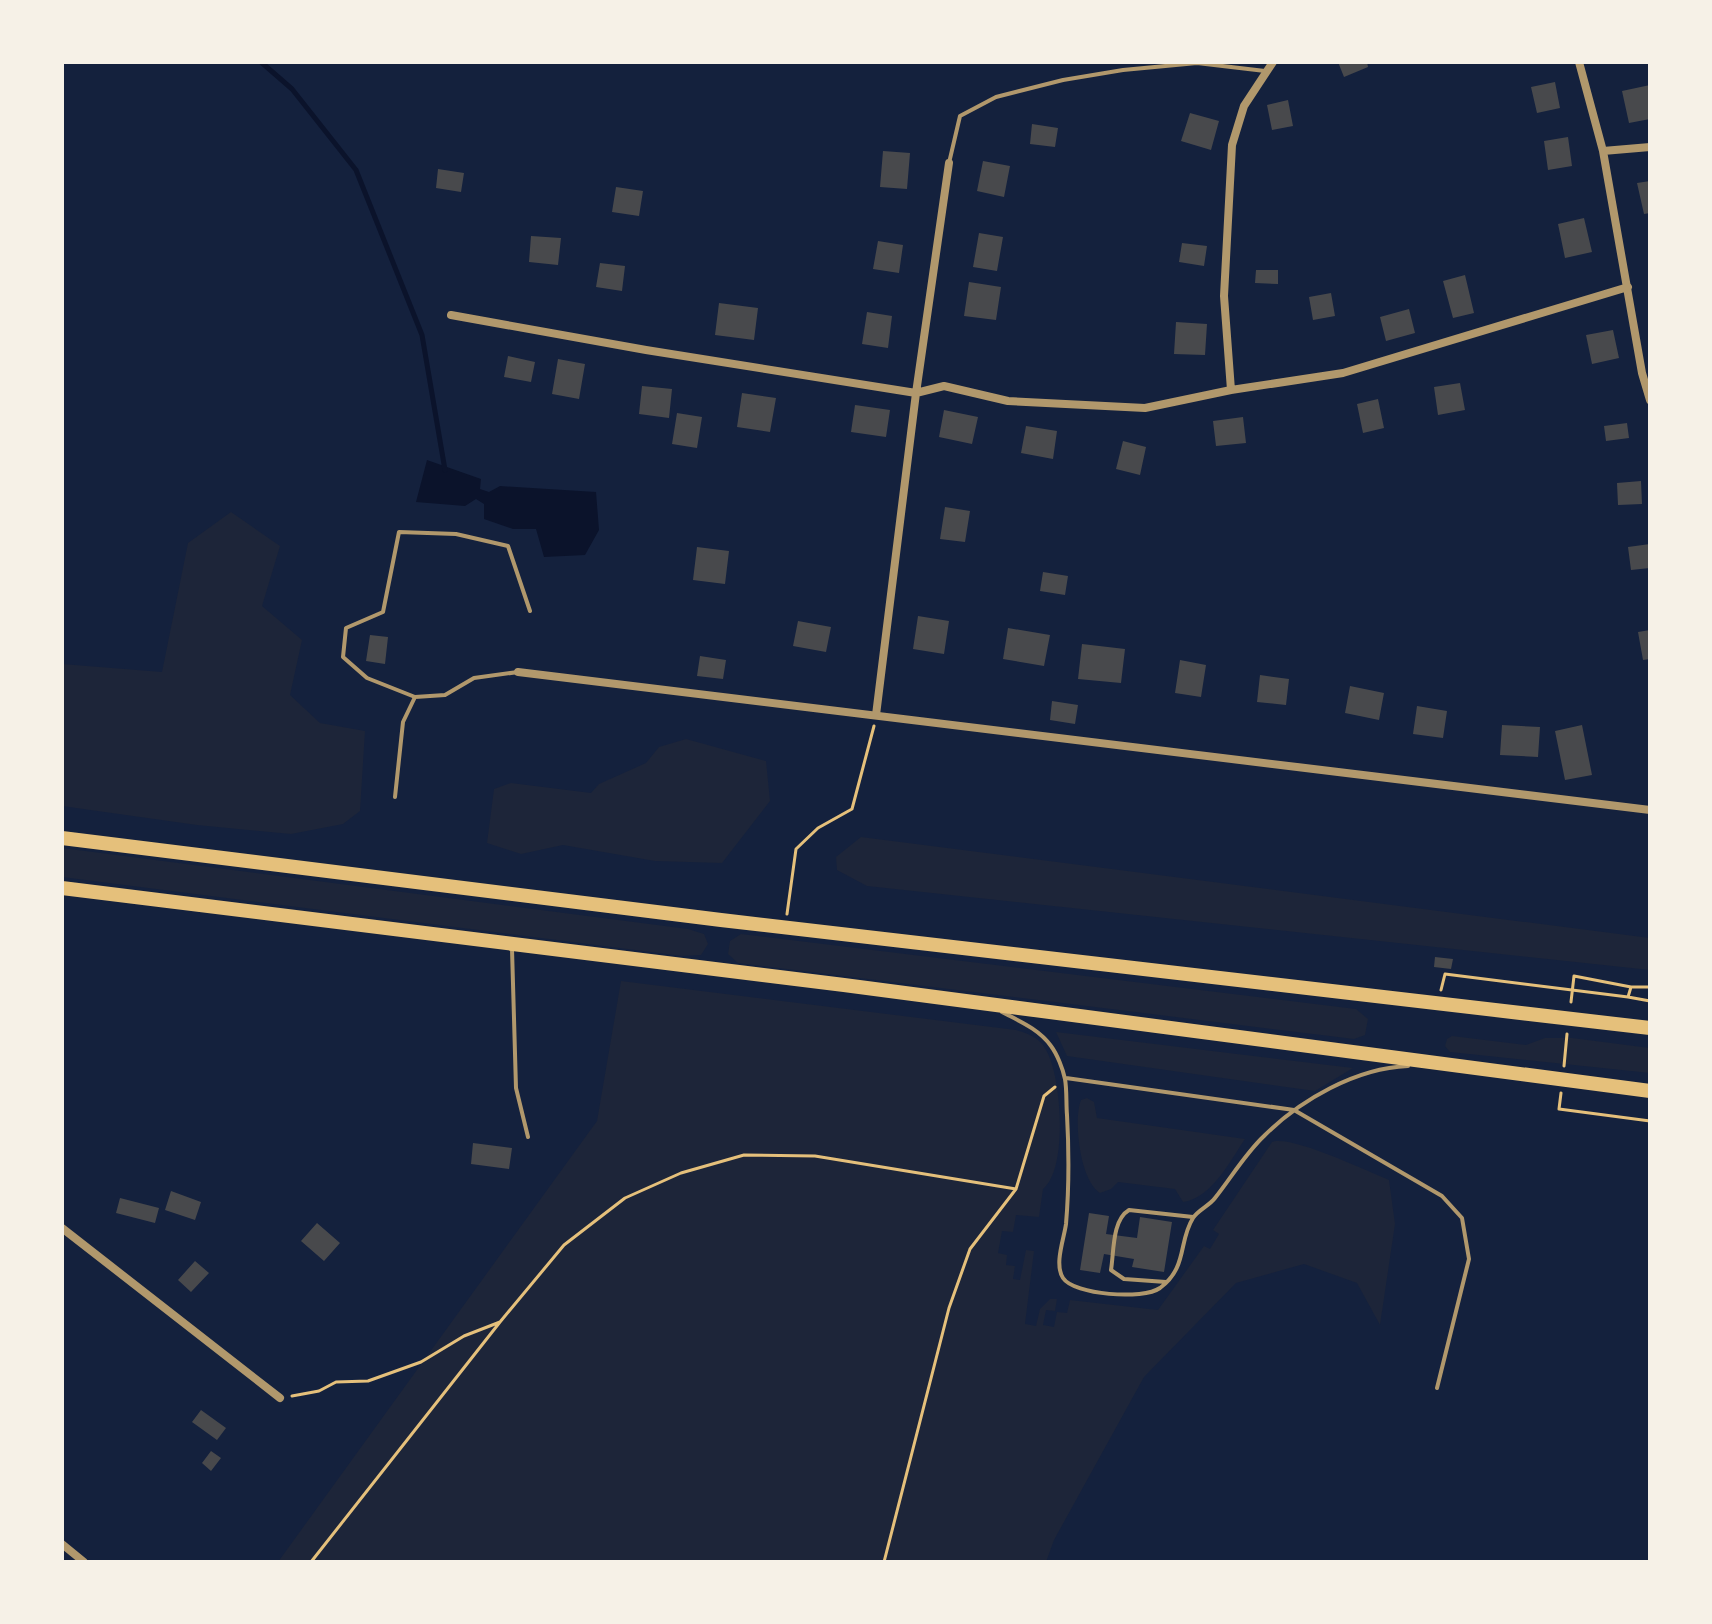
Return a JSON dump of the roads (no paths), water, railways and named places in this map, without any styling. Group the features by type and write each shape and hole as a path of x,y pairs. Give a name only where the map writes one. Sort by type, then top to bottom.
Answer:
{"main road":[{"path":"62,838 785,927 1650,1028"},
{"path":"62,888 1650,1091"}],"street":[{"path":"1231,390 1224,296 1232,145 1244,106 1273,62"},
{"path":"1579,62 1603,151 1642,373 1650,400"},
{"path":"1603,151 1650,147"},
{"path":"876,715 916,393 949,163"},
{"path":"451,315 916,393 944,386 1008,401 1145,408 1231,390 1343,373 1628,287"},
{"path":"518,672 1650,810"},
{"path":"62,1228 280,1398"},
{"path":"62,1544 84,1562"}],"lane":[{"path":"949,163 960,116 996,97 1063,80 1197,63 1266,71"},
{"path":"518,672 474,678 445,695 415,697 367,678 343,657 346,628 383,612 399,532 456,534 508,546 530,611"},
{"path":"395,797 403,722 415,697"},
{"path":"512,945 516,1088 528,1137"},
{"path":"989,1005 1040,1033 1052,1048 1065,1078 1068,1145 1061,1276 1076,1288 1121,1295 1141,1295 1158,1290 1166,1282 1177,1269 1193,1217 1211,1203 1262,1137 1294,1110 1349,1079 1396,1066 1443,1064"},
{"path":"1065,1078 1294,1110 1442,1196 1462,1218 1469,1259 1437,1388"},
{"path":"1166,1282 1124,1279 1111,1270 1118,1221 1129,1210 1193,1217"}],"waterway":[{"path":"261,62 292,89 356,170 422,335 445,470"}]}
